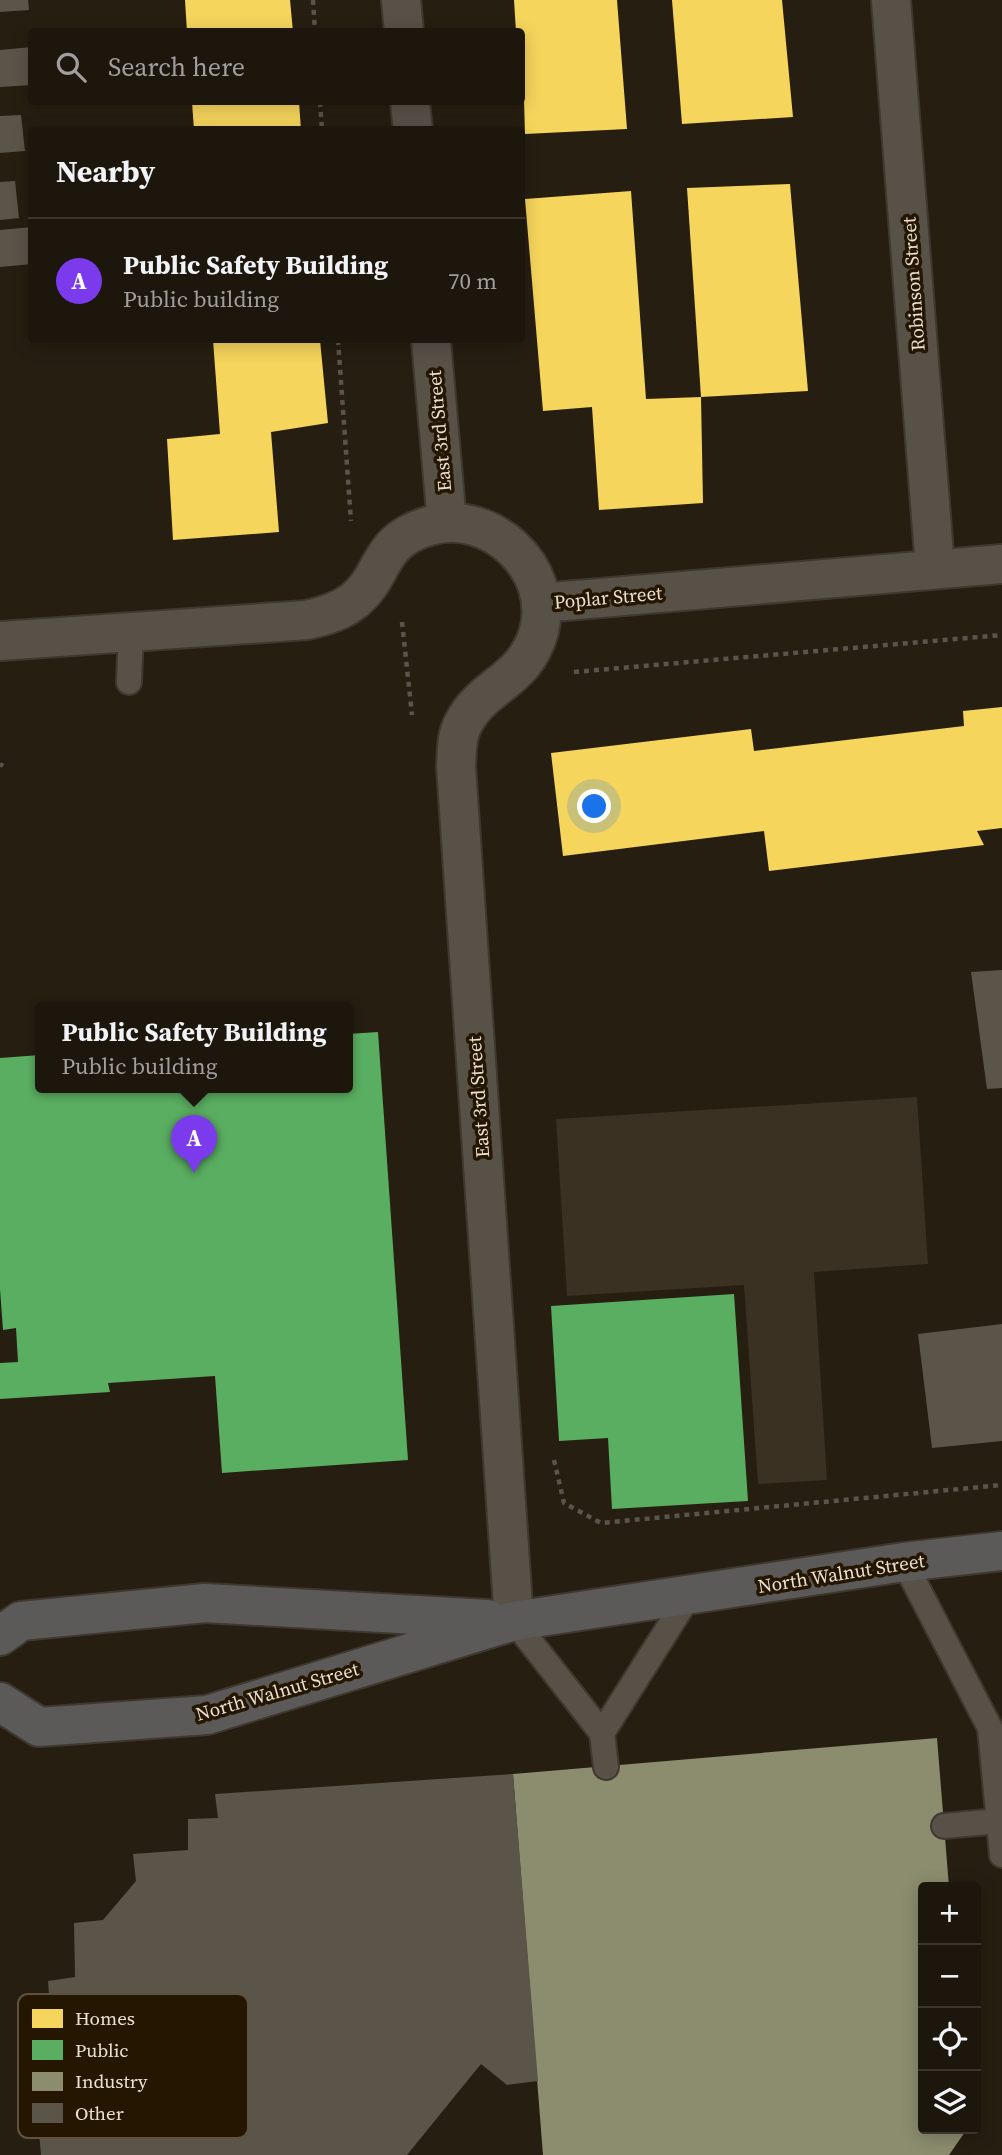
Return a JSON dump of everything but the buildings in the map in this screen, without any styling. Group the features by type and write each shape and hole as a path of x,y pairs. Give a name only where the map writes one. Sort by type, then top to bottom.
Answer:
{"main road":[{"name":"North Walnut Street","path":"0,1702 39,1727 207,1715 514,1621 688,1597 904,1562 1002,1551"},
{"name":"North Walnut Street","path":"0,1636 21,1621 205,1603 514,1621"}],"street":[{"path":"401,0 404,28"},
{"name":"Robinson Street","path":"891,0 935,568"},
{"path":"410,105 413,126"},
{"name":"East 3rd Street","path":"431,343 447,523"},
{"name":"Poplar Street","path":"0,641 307,620 331,614 362,593 383,556 393,546 429,526 447,523 486,529 503,539 528,566 541,603 1002,564"},
{"name":"East 3rd Street","path":"514,1621 456,766 458,738 468,715 526,661 539,629 541,603"}],"lane":[{"path":"129,682 131,630"},
{"path":"904,1562 996,1717 998,1822 1002,1855"},
{"path":"602,1732 688,1597"},
{"path":"514,1621 602,1732 606,1767"},
{"path":"944,1826 998,1822"}],"path":[{"path":"313,0 315,28"},
{"path":"320,105 322,126"},
{"path":"565,673 1002,635"},
{"path":"564,1503 601,1523 1002,1485"}],"shaded area":[{"path":"917,1097 928,1264 814,1272 827,1480 758,1484 744,1285 567,1296 556,1119"}],"place":[{"name":"Public Safety Building","path":"194,1173"}]}
